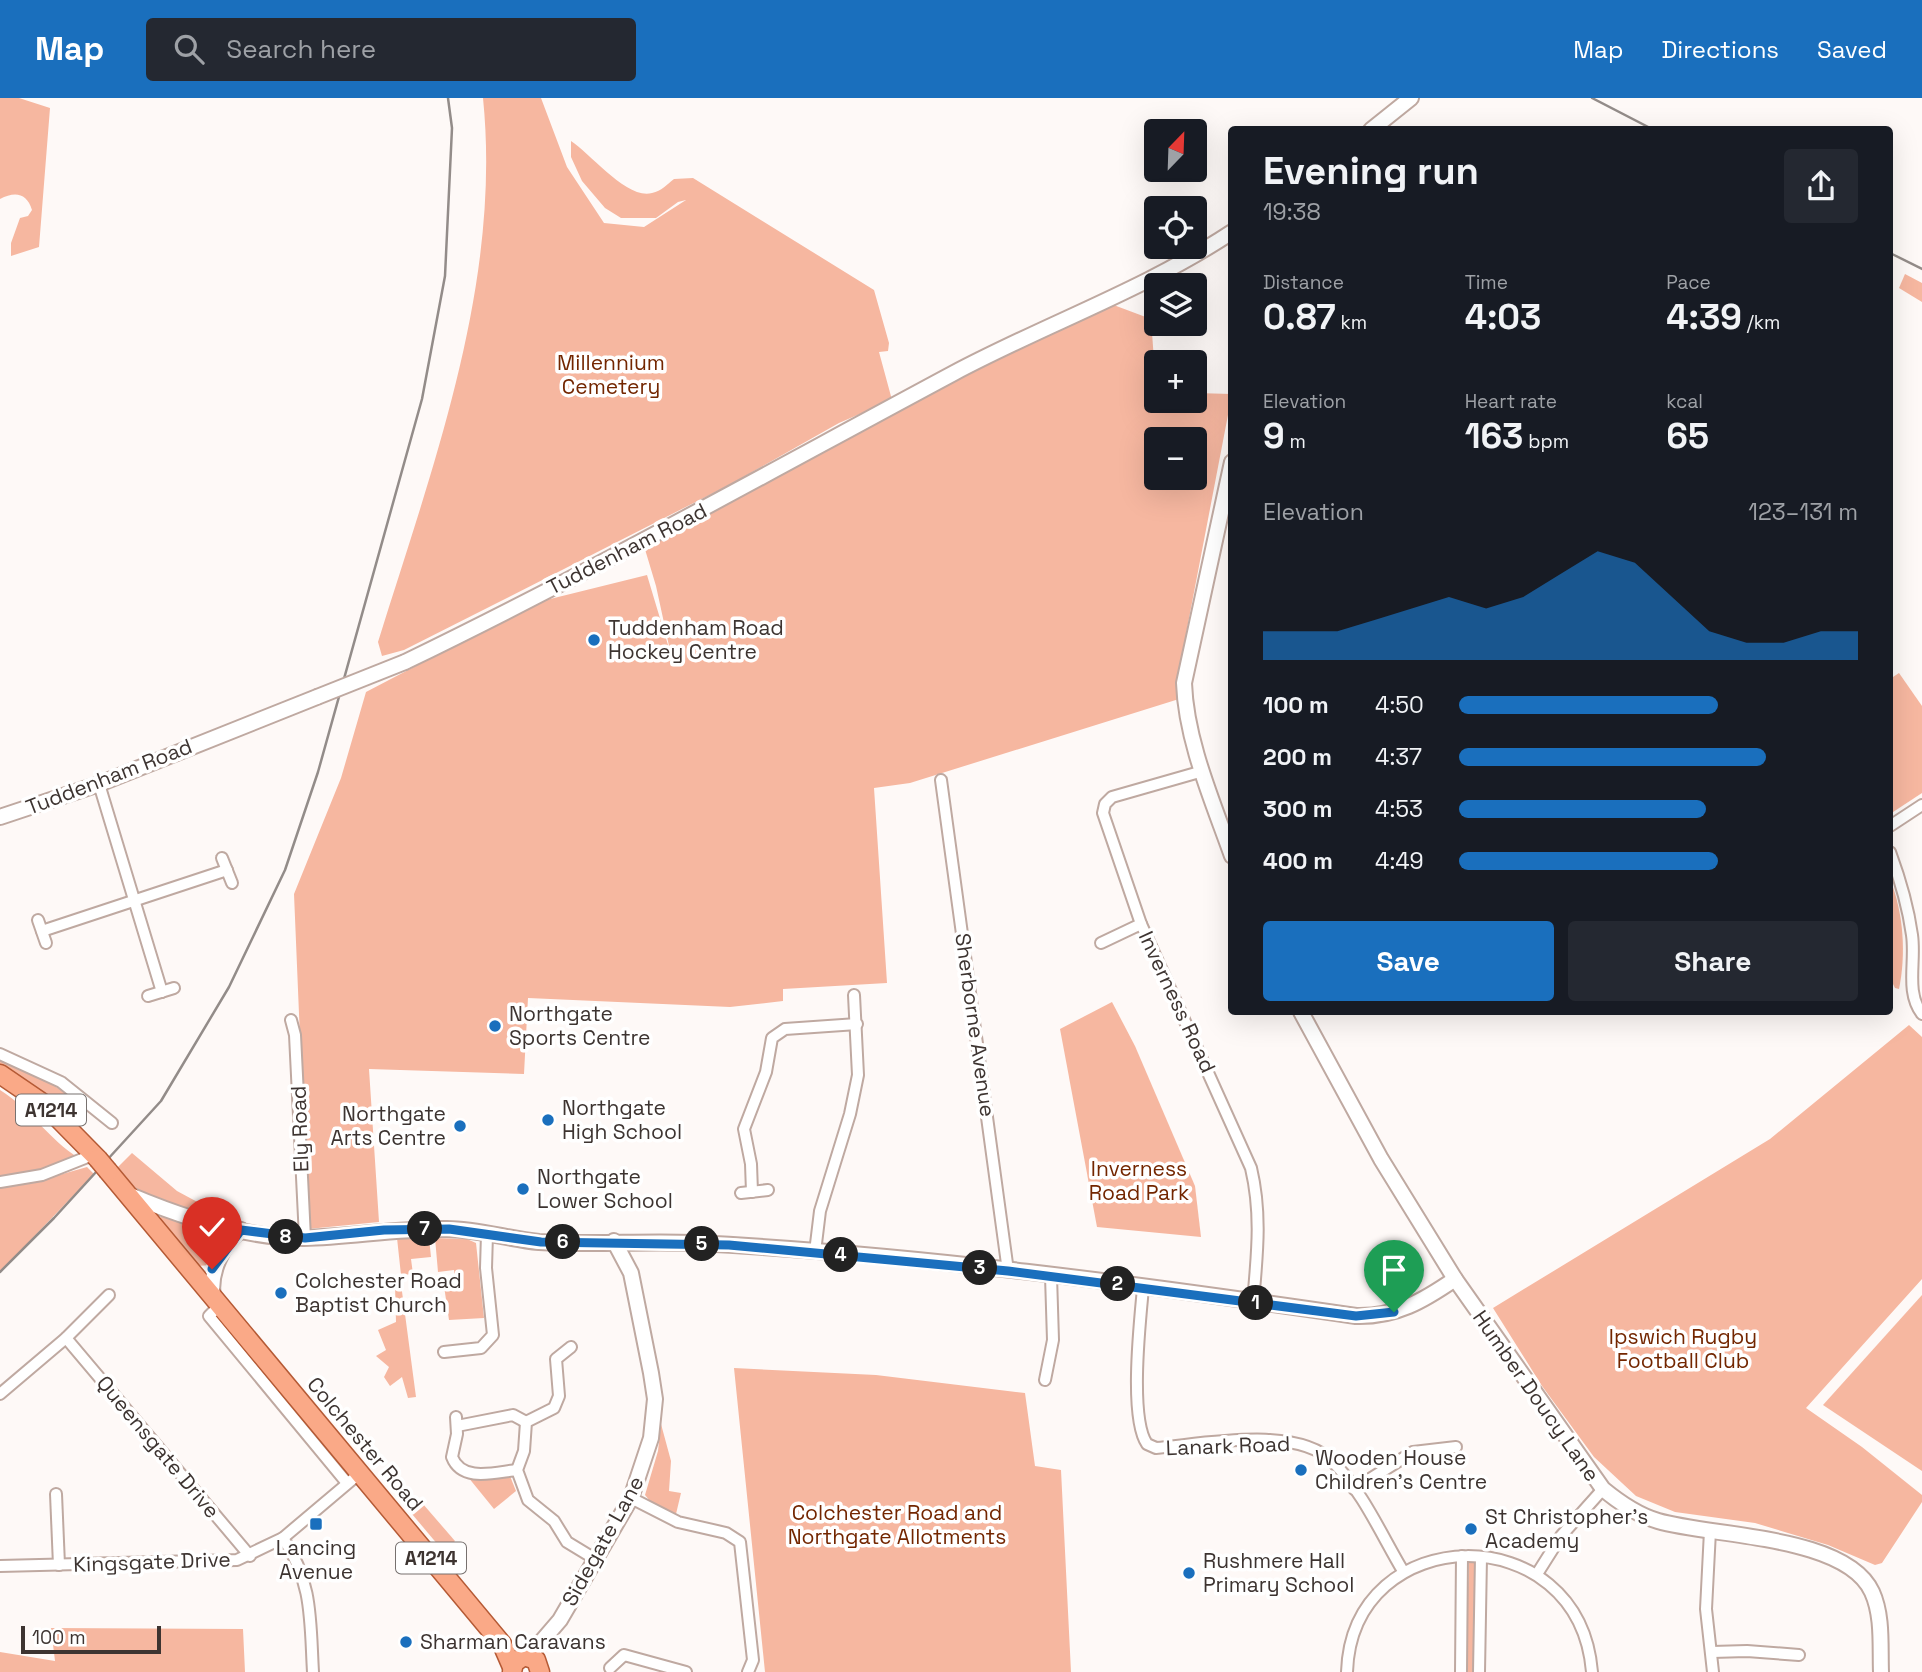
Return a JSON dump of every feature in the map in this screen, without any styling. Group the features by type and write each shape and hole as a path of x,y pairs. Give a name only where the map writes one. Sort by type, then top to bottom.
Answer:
{"main road":[{"name":"Colchester Road","path":"0,1074 44,1104 100,1161 216,1301 353,1478 502,1644 526,1665"}],"street":[{"path":"1376,126 1411,98"},
{"name":"Tuddenham Road","path":"0,817 99,784 405,662 686,519 1006,346 1160,276 1228,234"},
{"path":"1228,480 1184,683 1185,699 1203,771 1228,844"},
{"name":"Inverness Road","path":"1203,771 1112,797 1105,804 1103,813 1141,924 1251,1168 1258,1200 1259,1233 1252,1302"},
{"name":"Sherborne Avenue","path":"941,780 1008,1271"},
{"path":"99,784 162,992"},
{"path":"1893,824 1922,805"},
{"path":"222,858 232,883"},
{"path":"1893,862 1908,912 1913,940 1912,991 1922,1014"},
{"path":"42,931 227,870"},
{"path":"38,920 46,943"},
{"path":"1101,943 1141,924"},
{"path":"148,996 174,988"},
{"path":"815,1252 820,1210 856,1086 857,1024 854,995"},
{"name":"Humber Doucy Lane","path":"1303,1015 1381,1159 1455,1279 1603,1489 1643,1516 1683,1527 1805,1549 1838,1560 1857,1571 1868,1585 1877,1609 1881,1672"},
{"name":"Ely Road","path":"291,1020 296,1035 305,1238"},
{"path":"768,1191 747,1193 751,1164 744,1129 766,1072 772,1038 785,1029 857,1024"},
{"path":"0,1054 61,1082 112,1123"},
{"path":"0,1182 100,1161"},
{"path":"130,1195 170,1211 241,1230 305,1238 431,1229 541,1242 634,1241 815,1252 1008,1271 1376,1316 1415,1305 1455,1279"},
{"path":"196,1277 216,1265 241,1230"},
{"path":"444,1352 481,1348 493,1335 486,1268 487,1234"},
{"name":"Sidegate Lane","path":"614,1241 631,1273"},
{"name":"Sidegate Lane","path":"526,1665 546,1640 631,1498 647,1455 655,1399 631,1273 634,1241"},
{"path":"216,1265 216,1301"},
{"path":"1045,1380 1053,1340 1051,1276"},
{"name":"Lanark Road","path":"1143,1288 1137,1350 1141,1426 1147,1444 1156,1448 1267,1440 1303,1443 1334,1462 1354,1489 1403,1571"},
{"path":"0,1394 66,1338 109,1294"},
{"name":"Queensgate Drive","path":"66,1338 250,1556"},
{"path":"556,1359 571,1347"},
{"path":"517,1470 473,1474 461,1471 452,1457 456,1422 513,1415 526,1422 549,1413 559,1396 556,1359 546,1351"},
{"path":"526,1422 524,1451 517,1470 528,1500 554,1521 567,1542 595,1559"},
{"path":"1354,1489 1413,1452 1456,1447"},
{"name":"Kingsgate Drive","path":"0,1566 237,1560 283,1538 353,1478"},
{"path":"1537,1574 1561,1536 1603,1489"},
{"path":"56,1494 59,1565"},
{"path":"631,1498 678,1522 726,1532 736,1538 742,1548 753,1660 748,1672"},
{"path":"1710,1531 1706,1598 1713,1672"},
{"path":"283,1538 301,1566 307,1588 313,1672"},
{"path":"1461,1672 1462,1556"},
{"path":"1347,1672 1352,1645 1362,1617 1403,1571 1425,1562 1462,1556 1504,1561 1537,1574 1563,1597 1581,1626 1592,1672"},
{"path":"1479,1672 1481,1557"},
{"path":"1712,1652 1747,1651 1799,1655"},
{"path":"610,1668 624,1655 686,1672"}],"green space":[{"path":"0,98 19,98 50,108 39,247 11,256 11,243 20,218 28,216 32,210 27,200 20,195 0,199"},
{"name":"Millennium Cemetery","path":"483,98 541,98 567,167 604,223 644,227 686,200 678,202 656,218 621,218 605,208 582,181 571,157 571,141 631,190 652,193 664,188 674,179 693,178 874,290 889,343 888,351 879,352 892,400 839,423 731,484 404,650 382,656 378,642 440,442 472,306 482,237 486,168"},
{"path":"1905,274 1922,283 1922,302 1899,288"},
{"path":"1111,304 1144,316 1144,336 1152,336 1153,350 1144,350 1144,413 1207,413 1207,393 1228,394 1228,415 1177,681 1179,699 910,783 874,788 887,983 783,989 783,1001 730,1007 528,998 524,1074 369,1069 379,1222 308,1229 294,894 341,778 366,692 538,602 647,575 671,655 644,546 1012,349"},
{"path":"1899,673 1922,706 1922,793 1893,812 1893,677"},
{"path":"1893,887 1902,934 1903,962 1899,989 1895,988"},
{"name":"Inverness Road Park","path":"1112,1002 1135,1046 1195,1186 1201,1237 1097,1227 1060,1029"},
{"name":"Ipswich Rugby Football Club","path":"1909,1025 1922,1037 1922,1279 1806,1408 1862,1447 1922,1495 1922,1502 1882,1563 1875,1565 1828,1545 1755,1523 1675,1512 1636,1496 1594,1457 1542,1386 1493,1308 1770,1139"},
{"path":"0,1057 39,1076 84,1105 69,1117 25,1081 0,1065"},
{"path":"0,1090 79,1158 39,1172 0,1177"},
{"path":"132,1153 177,1191 216,1212 215,1218 160,1202 126,1180 116,1169"},
{"path":"87,1167 94,1174 0,1272 0,1187 38,1181"},
{"path":"163,1215 221,1231 224,1239 211,1265 197,1266 159,1219"},
{"path":"397,1238 429,1238 431,1257 411,1259 413,1274 401,1275"},
{"path":"435,1238 467,1239 476,1243 484,1318 449,1320 444,1286 456,1284 454,1270 438,1272"},
{"path":"401,1284 416,1397 408,1398 402,1377 390,1386 384,1377 389,1367 376,1356 386,1350 378,1330 396,1322 395,1285"},
{"path":"1922,1295 1922,1471 1823,1405"},
{"name":"Colchester Road and Northgate Allotments","path":"734,1368 876,1375 1025,1393 1035,1466 1061,1470 1071,1672 765,1672"},
{"path":"661,1424 671,1461 669,1491 681,1493 676,1514 650,1501 645,1495 658,1451"},
{"path":"510,1476 516,1491 494,1509 468,1477"},
{"path":"423,1504 455,1541 444,1552 412,1514"},
{"path":"1469,1560 1477,1563 1475,1672 1465,1672"},
{"path":"51,1628 243,1629 245,1672 0,1672 0,1652 55,1661"}],"railway":[{"path":"0,1272 54,1218 161,1101 229,987 285,870 318,772 422,399 445,276 452,128 448,98"},
{"path":"1592,98 1646,126"},
{"path":"1893,254 1922,269"}],"place":[{"name":"Tuddenham Road Hockey Centre","path":"594,640"},
{"name":"Northgate Sports Centre","path":"495,1026"},
{"name":"Northgate High School","path":"548,1120"},
{"name":"Northgate Arts Centre","path":"460,1126"},
{"name":"Northgate Lower School","path":"523,1189"},
{"name":"Colchester Road Baptist Church","path":"281,1293"},
{"name":"Wooden House Children's Centre","path":"1301,1470"},
{"name":"Lancing Avenue","path":"316,1524"},
{"name":"St Christopher's Academy","path":"1471,1529"},
{"name":"Rushmere Hall Primary School","path":"1189,1573"},
{"name":"Sharman Caravans","path":"406,1642"}],"route":[{"path":"212,1269 241,1230 305,1238 384,1230 449,1229 541,1242 694,1243 938,1263 1356,1316 1394,1312"}]}
